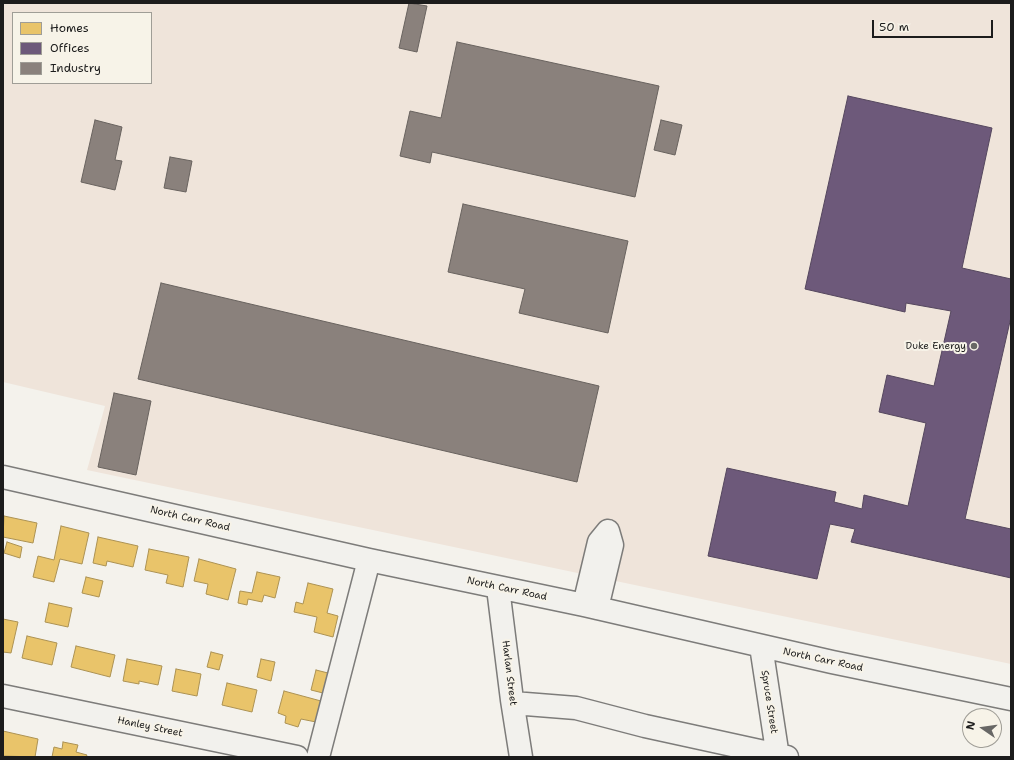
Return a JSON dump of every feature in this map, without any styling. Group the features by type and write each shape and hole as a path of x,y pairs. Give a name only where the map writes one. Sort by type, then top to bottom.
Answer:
{"street":[{"name":"North Carr Road","path":"3,477 369,560 591,607 832,662 1011,699"},
{"path":"318,757 369,560"},
{"name":"Harlan Street","path":"498,588 521,757"},
{"name":"Spruce Street","path":"761,646 781,756"},
{"name":"Hanley Street","path":"3,696 297,757"},
{"path":"513,703 576,708 645,726 781,756"}],"shaded area":[{"name":"Duke Energy","path":"3,3 1011,3 1011,664 87,470 105,406 3,382"}],"building: Homes":[{"path":"4,516 37,523 33,543 3,537"},
{"path":"61,526 89,533 82,564 60,559 54,582 33,577 38,556 54,560"},
{"path":"98,537 138,546 133,567 107,561 106,566 93,563"},
{"path":"7,542 22,547 20,558 4,553"},
{"path":"149,549 189,557 183,587 166,583 168,575 145,570"},
{"path":"199,559 236,569 228,600 206,594 208,584 194,581"},
{"path":"257,572 280,577 275,598 264,595 262,602 248,599 247,605 238,603 240,591 252,593"},
{"path":"86,577 103,581 99,597 82,593"},
{"path":"308,583 333,589 327,613 338,616 333,637 314,632 317,617 294,612 296,602 303,604"},
{"path":"49,603 72,608 68,627 45,622"},
{"path":"3,619 18,622 11,653 3,652"},
{"path":"27,636 57,643 52,665 22,658"},
{"path":"76,646 115,655 110,677 71,667"},
{"path":"211,652 223,655 219,670 207,667"},
{"path":"127,659 162,666 158,685 139,681 139,684 123,681"},
{"path":"261,659 275,662 271,681 257,677"},
{"path":"176,669 201,674 197,696 172,691"},
{"path":"316,670 332,674 327,694 311,690"},
{"path":"227,683 257,690 252,712 222,705"},
{"path":"284,691 321,701 316,722 301,719 298,727 285,723 286,716 278,713"},
{"path":"3,731 38,739 35,757 3,756"},
{"path":"63,742 78,745 76,752 87,755 86,757 52,757 54,747 62,749"}],"building: Offices":[{"name":"Duke Energy","path":"848,96 992,128 962,268 1011,279 1011,317 965,519 1011,529 1011,578 851,542 855,529 830,524 817,579 708,556 727,468 836,492 834,502 862,509 864,495 908,506 926,423 879,412 887,375 934,386 951,311 906,303 905,312 805,289"}],"building: Industry":[{"path":"409,3 427,6 417,52 399,48"},
{"path":"457,42 659,86 635,197 432,152 430,163 400,156 410,111 441,118"},
{"path":"95,120 122,127 115,160 122,161 115,190 81,182"},
{"path":"661,120 682,125 675,155 654,150"},
{"path":"170,157 192,161 186,192 164,188"},
{"path":"463,204 628,241 608,333 519,313 525,289 448,272"},
{"path":"161,283 599,386 577,482 138,379"},
{"path":"114,393 151,401 136,475 98,467"}],"place":[{"name":"Duke Energy","path":"974,346"}]}
